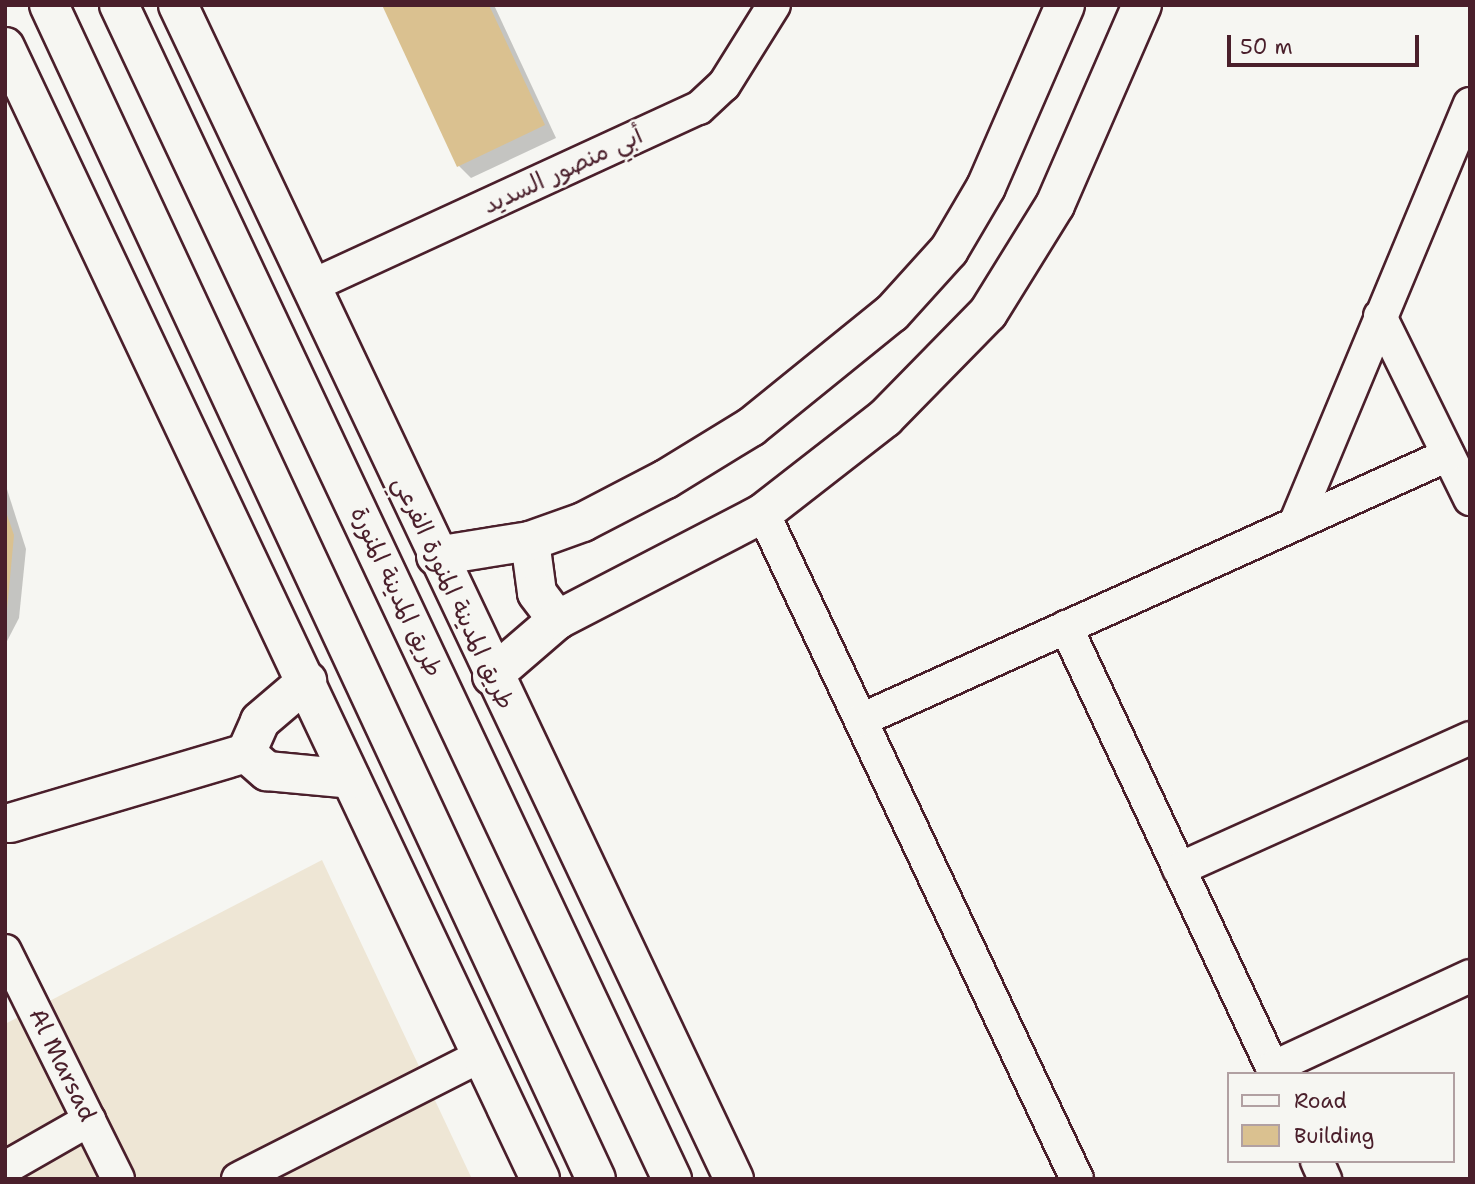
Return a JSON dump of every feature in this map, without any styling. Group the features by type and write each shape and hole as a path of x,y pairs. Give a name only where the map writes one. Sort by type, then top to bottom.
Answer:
{"street":[{"path":"49,5 596,1179"},
{"name":"طريق المدينة المنورة","path":"119,5 672,1179"},
{"name":"طريق المدينة المنورة الفرعي","path":"178,5 509,714 734,1179"},
{"name":"أبي منصور السديد","path":"309,287 699,108 724,85 774,5"},
{"path":"436,556 530,541 583,522 751,427 892,313 948,250 986,187 1065,5"},
{"path":"492,676 557,620 763,513 885,418 988,313 1055,205 1142,5"},
{"path":"5,47 307,681 540,1179"},
{"path":"1295,524 1470,104"},
{"path":"1380,316 1470,499"},
{"path":"304,397 401,482"},
{"path":"861,720 1448,455"},
{"path":"763,513 1077,1179"},
{"path":"530,541 537,593 557,620"},
{"path":"1066,627 1274,1071 1470,976"},
{"path":"7,828 246,753 260,721 307,681"},
{"path":"488,787 509,714"},
{"path":"1179,869 1470,738"},
{"path":"246,753 268,771 351,779"},
{"name":"Al Marsad","path":"5,951 118,1179"},
{"path":"238,1179 482,1055"},
{"path":"5,1168 89,1120"},
{"path":"1318,1163 1325,1179"}],"shaded area":[{"path":"322,860 472,1179 5,1179 5,1024"}],"building":[{"path":"382,5 489,5 545,125 457,167"},
{"path":"5,509 14,535 7,610 5,610"}]}
